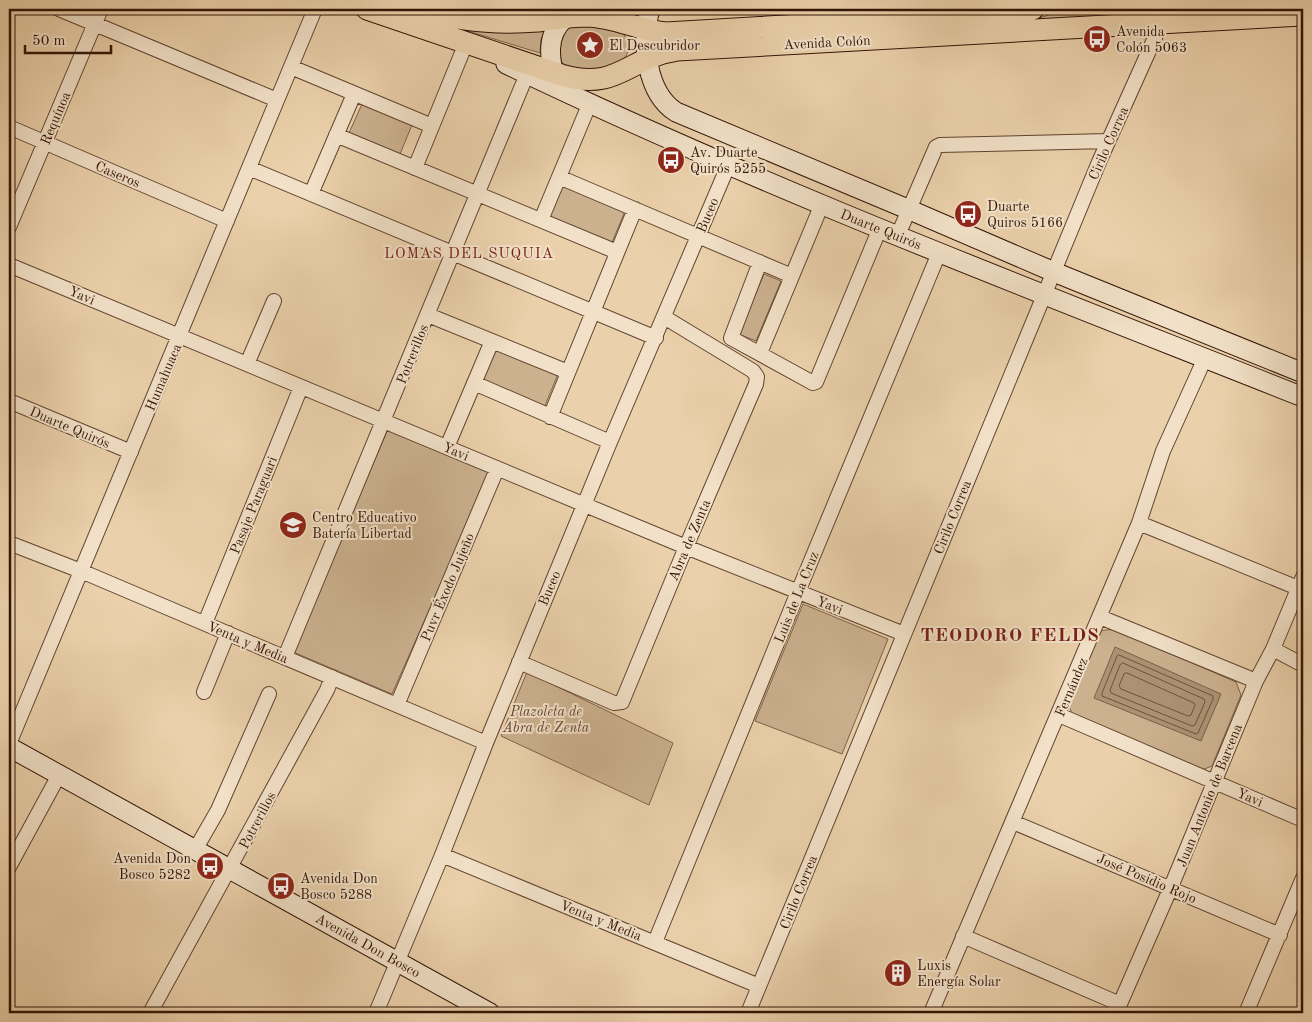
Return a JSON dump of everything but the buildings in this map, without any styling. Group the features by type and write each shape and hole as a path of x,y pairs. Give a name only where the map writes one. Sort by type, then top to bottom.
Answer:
{"main road":[{"name":"Avenida Colón","path":"367,9 466,43 556,81 598,80 621,73 648,58 667,51 1197,15 1303,16"},
{"name":"Avenida Colón","path":"420,9 480,15 515,22 586,16 603,18 645,30 666,33 802,17 964,12 1007,13 1033,9"},
{"name":"Duarte Quirós","path":"650,9 645,30 648,58 658,94 662,101 676,112 1054,272 1303,373"},
{"path":"556,81 550,57 550,41 556,26 564,18"},
{"name":"Duarte Quirós","path":"466,43 527,74 556,81 590,105 728,166 939,253 1303,397"},
{"name":"Avenida Don Bosco","path":"9,746 490,1013"}],"street":[{"path":"59,9 278,100"},
{"name":"Requínoa","path":"9,227 101,9"},
{"name":"Humahuaca","path":"9,746 315,9"},
{"name":"Cirilo Correa","path":"748,1013 1108,141 1150,19"},
{"path":"415,168 466,43"},
{"path":"291,67 432,126"},
{"name":"Potrerillos","path":"285,657 527,74"},
{"path":"311,194 354,94"},
{"path":"541,220 590,105"},
{"name":"Caseros","path":"9,127 227,221"},
{"path":"336,135 617,252"},
{"path":"760,262 730,338 813,383 816,382 889,232 908,209 936,147 940,145 1108,141"},
{"name":"Buceo","path":"376,1013 610,442 728,166"},
{"path":"249,168 656,338"},
{"path":"559,177 792,276"},
{"path":"760,353 822,204"},
{"path":"550,417 635,209"},
{"name":"Luis de La Cruz","path":"655,942 939,253"},
{"name":"Yavi","path":"9,265 584,505 904,634"},
{"path":"247,364 274,301"},
{"path":"428,315 568,372"},
{"name":"Abra de Zenta","path":"519,662 614,703 622,702 756,384 757,377 753,371 664,317"},
{"path":"447,447 492,341"},
{"name":"Fernández","path":"931,1013 1100,617 1139,523 1163,451 1205,358"},
{"path":"474,383 610,442"},
{"name":"Pasaje Paraguari","path":"205,623 302,387"},
{"name":"Duarte Quirós","path":"9,401 131,452"},
{"name":"Puvr Éxodo Jujeño","path":"397,705 497,469"},
{"path":"1139,523 1301,583"},
{"name":"Venta y Media","path":"9,543 81,571 486,743"},
{"name":"Juan Antonio de Barcena","path":"1118,1009 1171,888 1256,681 1273,649 1301,583"},
{"path":"1100,617 1256,681"},
{"path":"204,692 228,633"},
{"path":"1273,649 1303,665"},
{"name":"Potrerillos","path":"150,1013 230,870 327,690 332,677"},
{"path":"195,850 218,810 269,694"},
{"name":"Yavi","path":"1059,715 1303,820"},
{"path":"9,867 59,775"},
{"name":"José Posidio Rojo","path":"1013,822 1280,935"},
{"name":"Venta y Media","path":"442,855 759,986"},
{"path":"1246,1013 1303,878"},
{"path":"963,936 1118,1009"}],"green space":[{"path":"1064,9 1127,9 1133,16 1021,22"},
{"path":"596,23 624,35 628,43 628,51 625,57 614,65 591,70 570,67 562,63 558,49 565,28"},
{"path":"445,24 546,28 541,39 540,53"},
{"path":"362,104 412,125 400,154 349,133"},
{"path":"562,186 625,211 611,245 548,219"},
{"path":"764,274 781,281 756,341 739,334"},
{"path":"496,348 558,374 544,408 482,381"},
{"path":"388,429 490,472 392,694 293,652"},
{"path":"803,604 888,639 842,754 755,721"},
{"path":"1114,629 1236,682 1241,695 1212,766 1202,770 1072,714 1069,706 1099,631"},
{"name":"Plazoleta de Abra de Zenta","path":"527,672 673,743 649,805 501,736"}],"water":[{"path":"1115,647 1221,694 1201,741 1094,698"}],"place":[{"name":"Avenida Colón 5063","path":"1097,39"},
{"name":"El Descubridor","path":"590,45"},
{"name":"Av. Duarte Quirós 5255","path":"671,160"},
{"name":"Duarte Quiros 5166","path":"968,214"},
{"name":"Centro Educativo Batería Libertad","path":"293,525"},
{"name":"Avenida Don Bosco 5282","path":"210,866"},
{"name":"Avenida Don Bosco 5288","path":"281,886"},
{"name":"Luxis Energía Solar","path":"898,973"}],"district":[{"name":"LOMAS DEL SUQUIA","path":"469,253"},
{"name":"TEODORO FELDS","path":"1010,634"}]}
